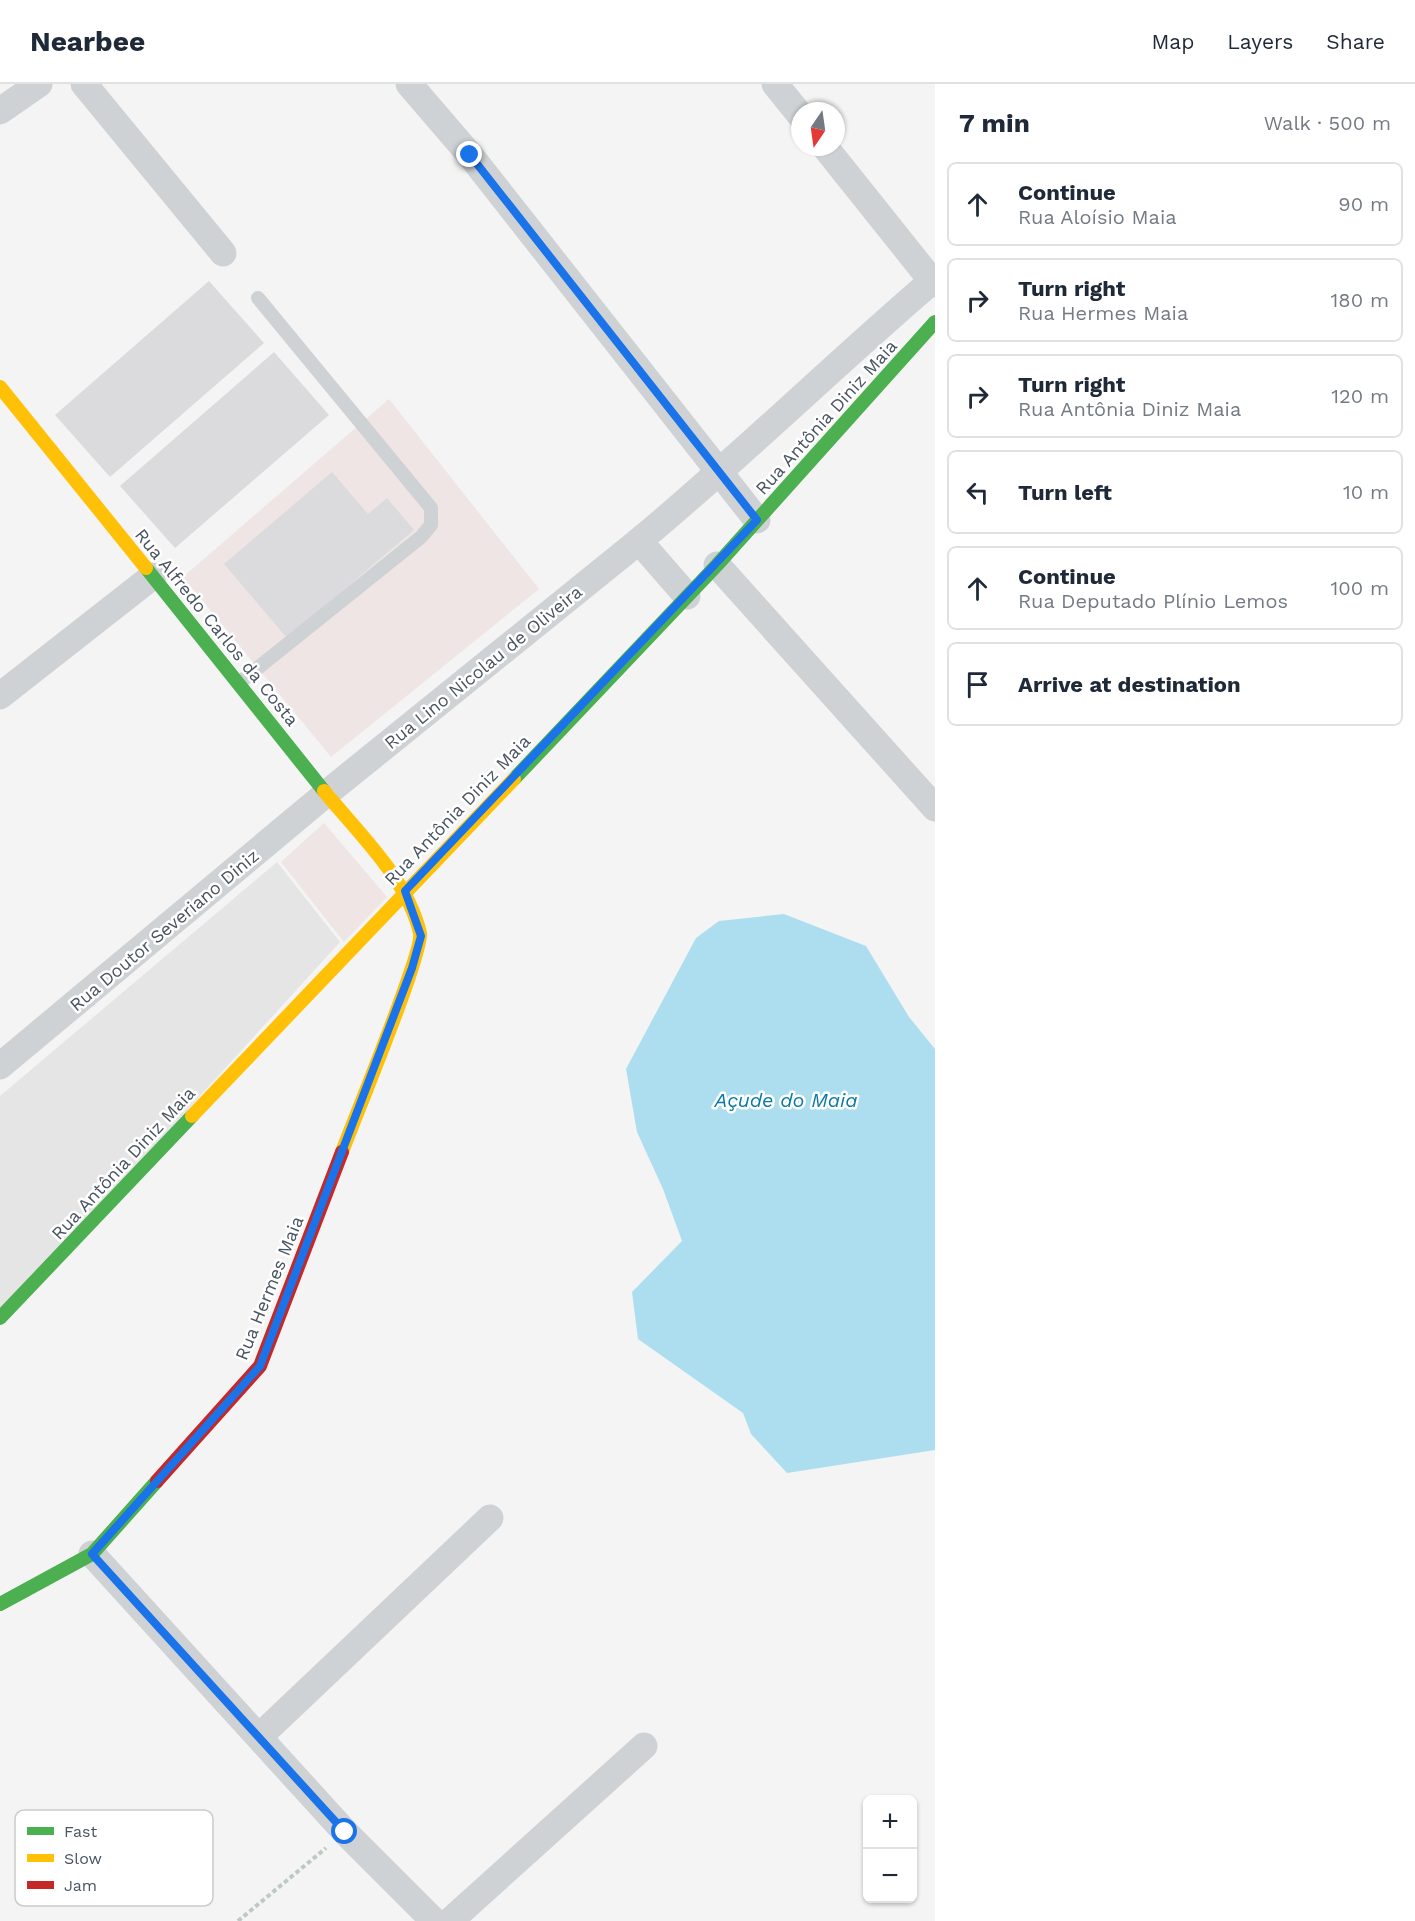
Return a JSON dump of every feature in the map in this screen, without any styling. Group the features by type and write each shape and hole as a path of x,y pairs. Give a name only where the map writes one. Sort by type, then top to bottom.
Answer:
{"street":[{"path":"0,111 39,84"},
{"path":"84,84 223,253"},
{"path":"409,84 470,155 757,520"},
{"path":"775,84 791,104"},
{"path":"832,156 934,282"},
{"name":"Rua Lino Nicolau de Oliveira","path":"327,793 639,542 721,473 862,341 934,282"},
{"name":"Rua Antônia Diniz Maia","path":"0,1318 717,565 935,322"},
{"name":"Rua Alfredo Carlos da Costa","path":"0,387 405,891"},
{"path":"639,542 687,596"},
{"path":"717,565 930,791"},
{"path":"0,696 153,576"},
{"name":"Rua Doutor Severiano Diniz","path":"0,1066 327,793"},
{"name":"Rua Hermes Maia","path":"0,1604 92,1554 260,1366 412,968 421,936 405,891"},
{"path":"260,1736 490,1518"},
{"path":"92,1554 345,1832 434,1921"},
{"path":"450,1921 644,1746"}],"lane":[{"path":"239,682 421,537 431,525 431,508 258,298"}],"path":[{"path":"238,1921 345,1832"}],"shaded area":[{"path":"389,399 539,589 331,757 183,577"},
{"path":"324,823 387,897 344,942 281,862"},
{"path":"277,862 340,942 0,1316 0,1096"}],"water":[{"name":"Açude do Maia","path":"784,914 866,946 909,1017 935,1049 935,1450 787,1473 751,1434 743,1413 638,1339 632,1292 682,1241 663,1189 637,1132 626,1069 696,938 719,921"}],"building":[{"path":"209,281 264,343 110,477 55,415"},
{"path":"274,352 329,415 175,548 120,486"},
{"path":"332,472 368,514 387,498 414,530 287,638 224,564"}],"traffic: fast":[{"path":"514,779 717,565 935,322"},
{"path":"146,568 324,791"},
{"path":"0,1318 192,1116"},
{"path":"0,1604 92,1554 157,1481"}],"traffic: slow":[{"path":"0,387 146,568"},
{"path":"192,1116 514,779"},
{"path":"324,791 393,875 414,913 420,933 411,971 400,1002 342,1152"}],"traffic: jam":[{"path":"157,1481 260,1366 342,1152"}],"route":[{"path":"345,1832 92,1554 260,1366 412,968 421,936 405,891 717,565 757,520 470,155"}]}
